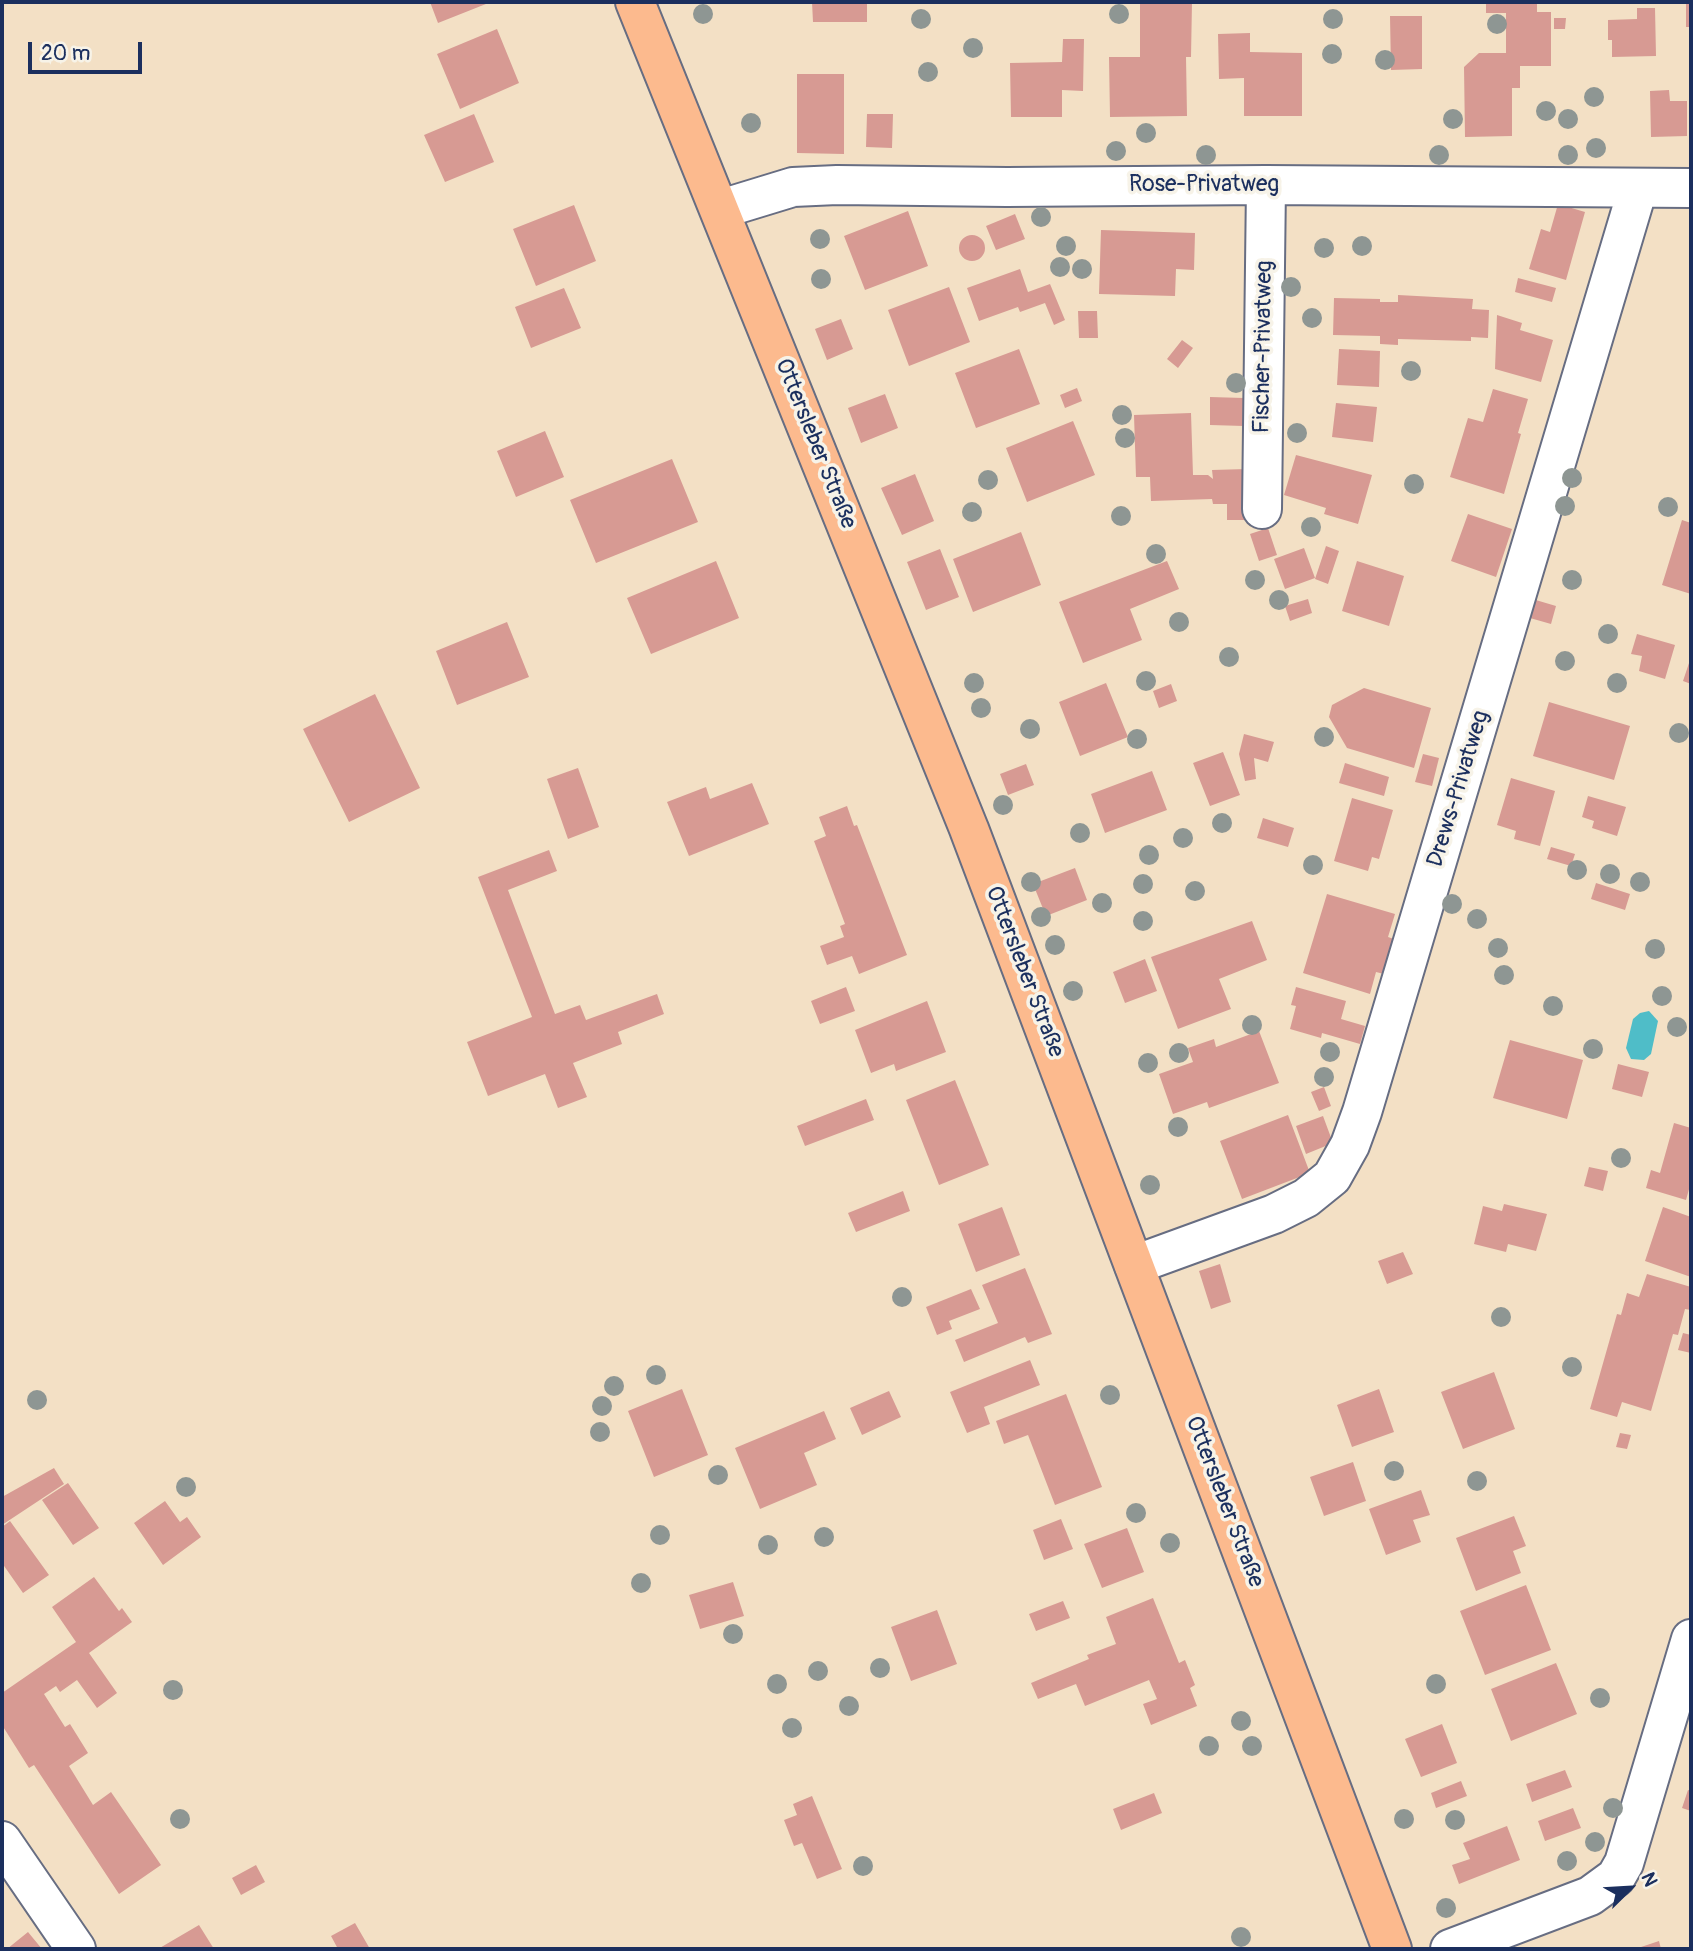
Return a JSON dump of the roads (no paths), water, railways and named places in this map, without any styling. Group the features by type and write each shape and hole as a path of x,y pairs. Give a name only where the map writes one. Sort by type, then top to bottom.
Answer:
{"main road":[{"name":"Ottersleber Straße","path":"635,2 721,209 974,842 1392,1949"}],"street":[{"name":"Fischer-Privatweg","path":"1262,509 1266,185"},
{"name":"Rose-Privatweg","path":"721,209 783,190 808,186 1691,188"},
{"name":"Drews-Privatweg","path":"1134,1265 1273,1214 1306,1198 1332,1177 1350,1145 1639,188"},
{"path":"1450,1949 1590,1896 1616,1877 1624,1863 1691,1639"},
{"path":"2,1841 76,1949"}],"water":[{"path":"1649,1011 1658,1021 1651,1054 1644,1060 1631,1059 1626,1048 1633,1019 1640,1013"}]}
